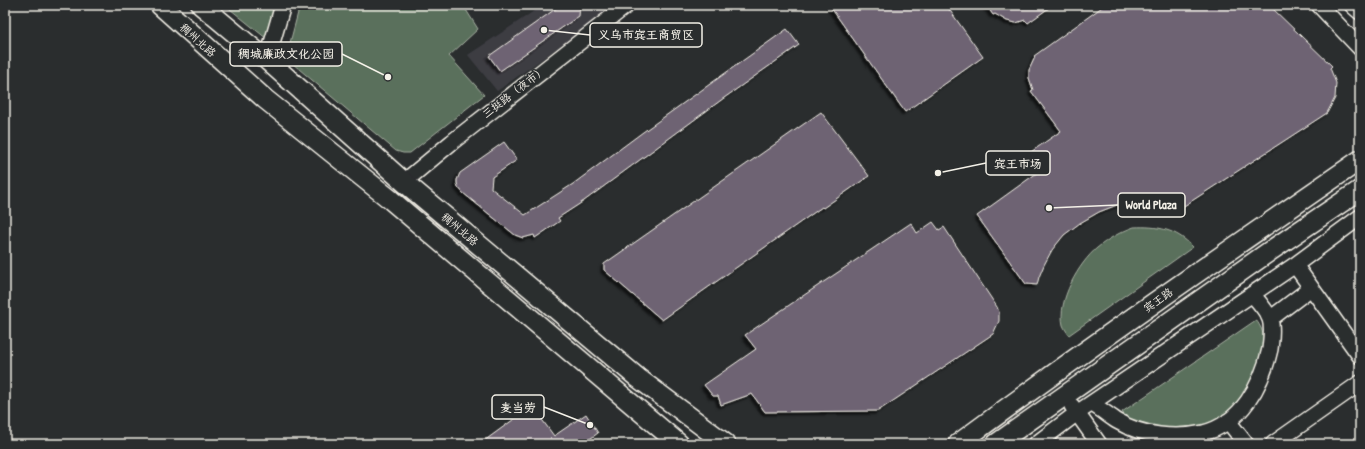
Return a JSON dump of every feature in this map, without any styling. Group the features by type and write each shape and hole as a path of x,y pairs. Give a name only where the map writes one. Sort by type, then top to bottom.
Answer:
{"main road":[{"name":"稠州北路","path":"160,5 265,99 390,200 678,444"},
{"name":"稠州北路","path":"202,5 267,60 404,182 638,378 726,444"},
{"name":"宾王路","path":"958,444 1209,263 1360,160"},
{"path":"996,444 1360,190"}],"street":[{"path":"267,60 283,5"},
{"path":"1319,5 1360,48"},
{"path":"1352,5 1360,12"},
{"name":"三挺路（夜市）","path":"404,182 623,6"},
{"path":"1036,444 1077,413 1295,265 1360,217"},
{"path":"1295,265 1360,356"},
{"path":"1270,319 1311,288"},
{"path":"1092,404 1117,421 1129,427 1158,434 1178,436 1204,432 1217,428 1228,421 1246,403 1255,390 1268,359 1271,344 1270,319 1252,294"},
{"path":"1273,444 1360,383"},
{"path":"1065,395 1099,444"},
{"path":"1228,421 1246,444"}],"shaded area":[{"path":"543,5 618,5 497,91 468,55"}],"green space":[{"path":"225,5 277,5 267,39"},
{"path":"300,5 463,5 478,29 449,56 484,95 410,153 396,151 286,58"},
{"path":"1134,227 1159,228 1173,232 1193,247 1069,335 1063,325 1063,305 1071,283 1083,263 1105,242"},
{"path":"1256,320 1263,333 1262,352 1258,369 1253,381 1239,402 1220,418 1208,424 1194,428 1163,429 1135,422 1122,412"}],"building":[{"path":"561,5 580,5 579,16 500,71 489,56"},
{"path":"829,5 946,5 983,57 905,112"},
{"path":"983,5 1053,5 1028,23 1025,20 1016,23 1007,21 995,14 993,15 989,9"},
{"path":"1105,5 1269,5 1332,66 1330,68 1336,83 1335,98 1327,113 1184,206 1176,203 1175,207 1154,203 1137,202 1117,205 1099,212 1080,223 1064,235 1052,250 1044,265 1037,285 1026,284 977,216 1041,170 1028,154 1061,131 1031,91 1033,90 1029,78 1029,70 1035,57 1034,56"},
{"path":"787,29 799,45 584,201 558,218 560,221 535,238 534,235 523,238 515,235 463,193 458,187 457,180 460,173 504,142 517,160 492,177 491,188 525,215 573,184"},
{"path":"821,112 869,176 823,208 822,207 662,320 604,270 604,264"},
{"path":"933,222 939,230 944,227 997,307 999,312 999,321 993,334 878,411 765,412 752,394 721,405 718,396 713,396 704,385 756,349 745,335 911,223 917,233"},
{"path":"532,406 554,436 586,414 598,433 583,444 480,444"}],"place":[{"name":"义乌市宾王商贸区","path":"544,30"},
{"name":"稠城廉政文化公园","path":"388,77"},
{"name":"宾王市场","path":"938,173"},
{"name":"World Plaza","path":"1049,208"},
{"name":"麦当劳","path":"590,425"}]}
